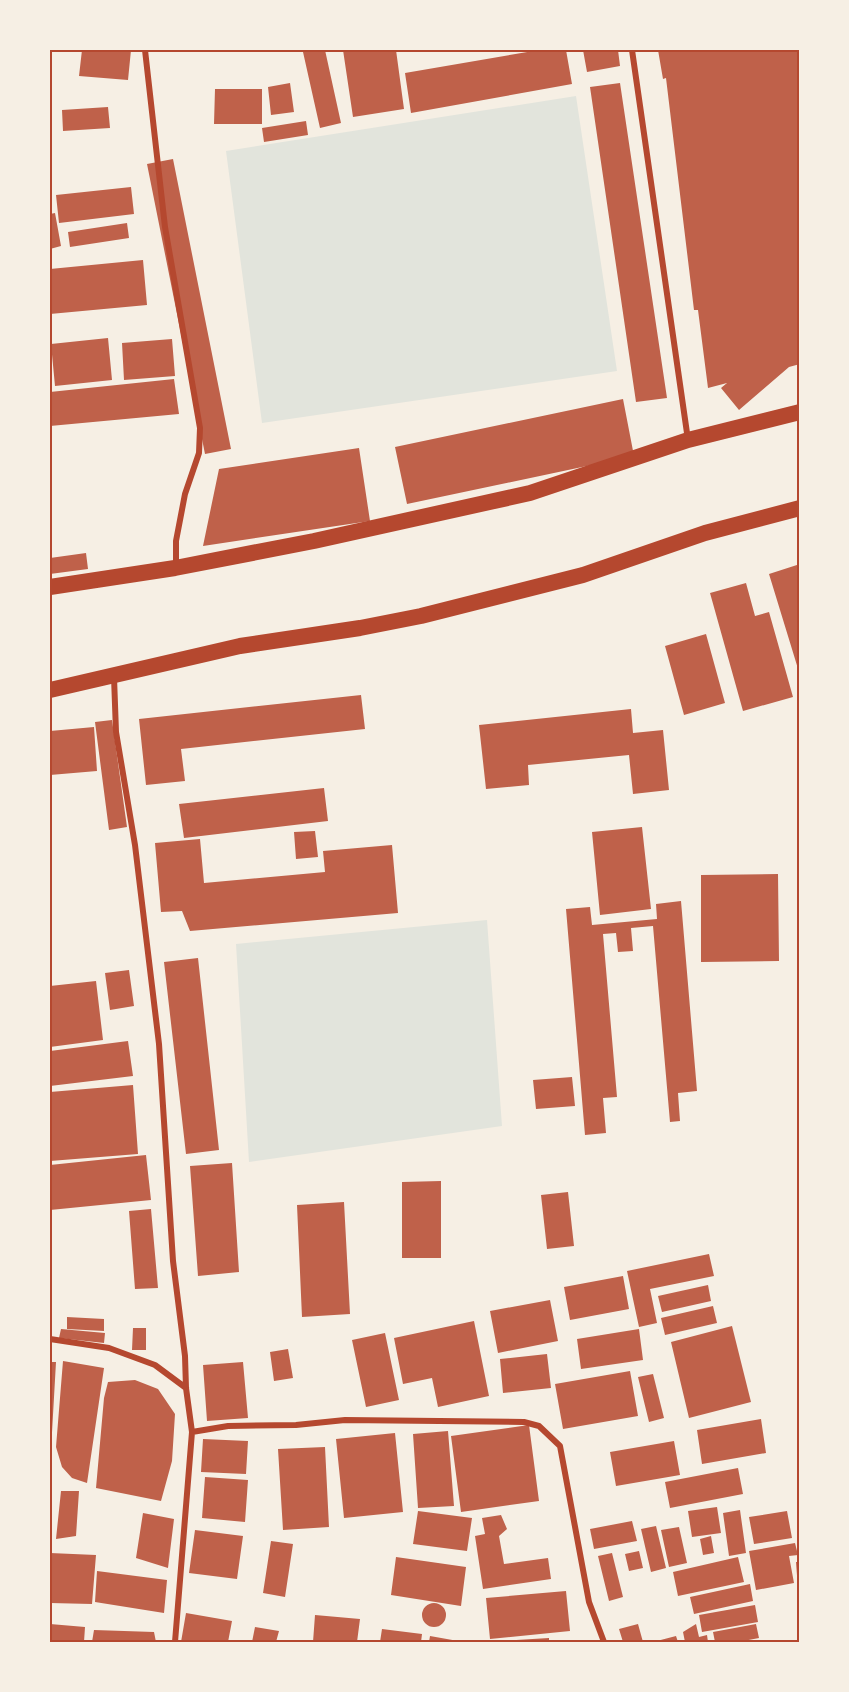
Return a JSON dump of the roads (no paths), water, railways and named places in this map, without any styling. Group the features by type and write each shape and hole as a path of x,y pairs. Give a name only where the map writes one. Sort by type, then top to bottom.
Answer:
{"highway":[{"path":"50,587 176,568 314,541 530,493 688,440 800,412"},
{"path":"50,690 240,646 360,628 433,614 583,575 705,533 800,507"}],"street":[{"path":"145,50 165,227 200,428 199,453 185,494 177,541 176,568"},
{"path":"632,50 688,440"},
{"path":"114,676 116,732 135,845 159,1044 173,1261 192,1431 175,1642"},
{"path":"50,1339 109,1348 155,1365 186,1388"},
{"path":"192,1431 228,1426 296,1425 345,1420 524,1422 539,1426 560,1446 589,1602 604,1642"}]}
